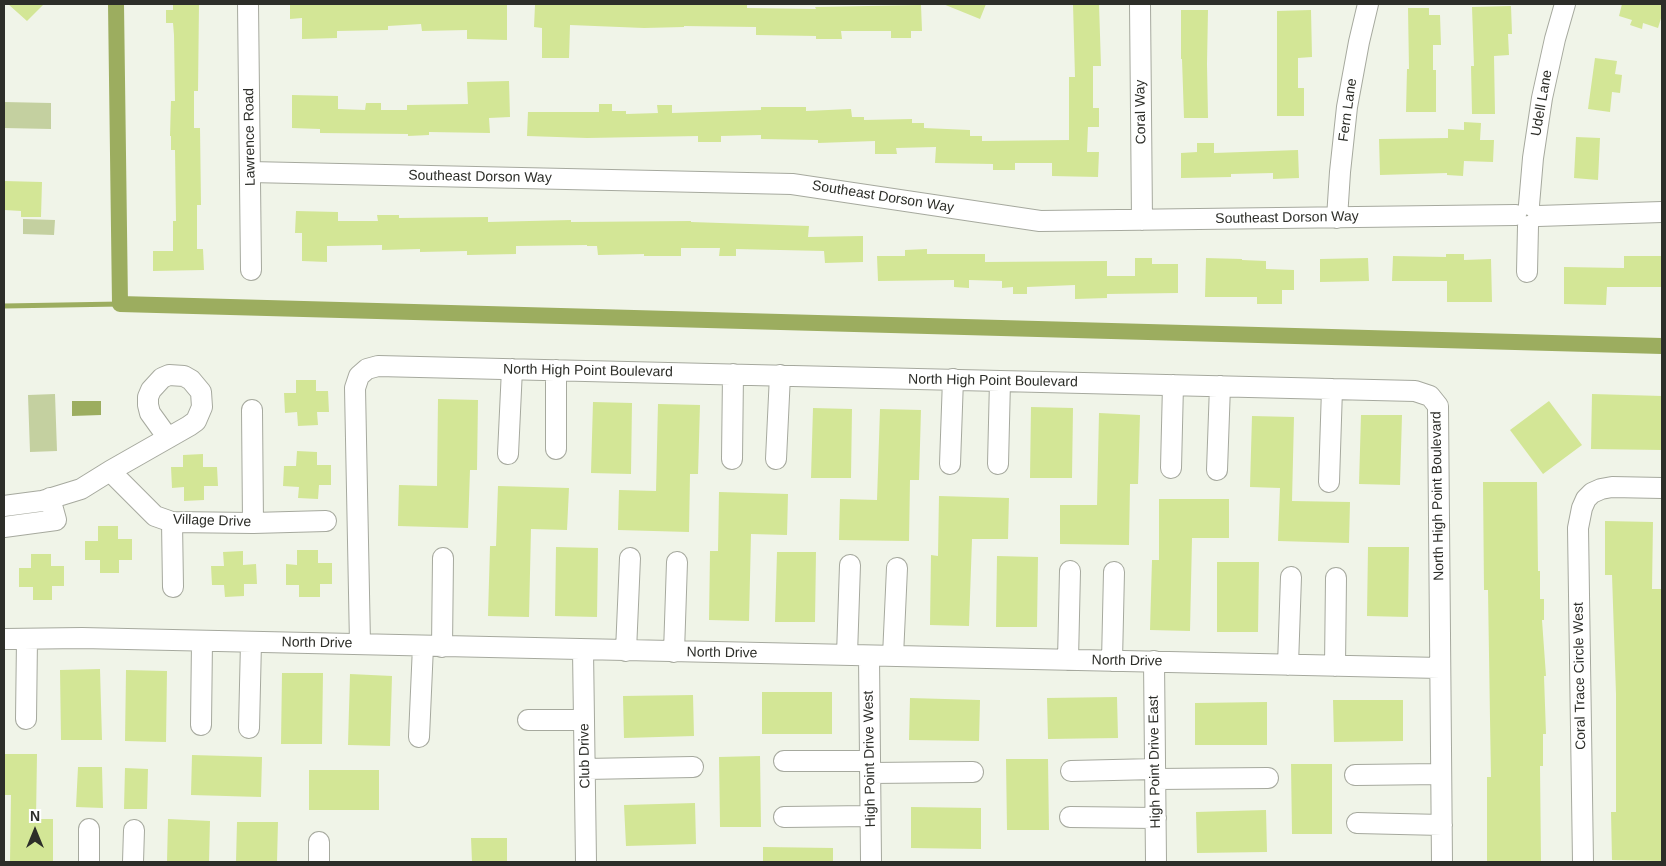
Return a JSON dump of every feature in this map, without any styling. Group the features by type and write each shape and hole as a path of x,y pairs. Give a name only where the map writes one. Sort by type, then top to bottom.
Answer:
{"street":[{"name":"Lawrence Road","path":"248,4 251,270"},
{"name":"Coral Way","path":"1140,4 1142,220"},
{"name":"Fern Lane","path":"1337,218 1347,107 1368,4"},
{"name":"Udell Lane","path":"1527,272 1528,215 1533,158 1542,98 1565,4"},
{"name":"Southeast Dorson Way","path":"250,172 792,184 1028,220 1337,218 1662,212"},
{"name":"North High Point Boulevard","path":"360,644 356,388 359,376 367,368 378,366 1415,391 1430,396 1438,406 1442,862"},
{"path":"508,454 512,369"},
{"path":"556,370 556,449"},
{"path":"732,459 733,374"},
{"path":"776,459 780,376"},
{"path":"950,464 953,380"},
{"path":"998,464 1000,381"},
{"path":"1171,468 1173,385"},
{"path":"1217,470 1220,386"},
{"path":"1330,482 1332,388"},
{"path":"252,410 253,523"},
{"path":"4,506 20,505 81,489 168,438"},
{"name":"Village Drive","path":"110,471 155,516 172,522 253,523 326,521"},
{"name":"Coral Trace Circle West","path":"1583,862 1578,528 1582,508 1586,499 1592,493 1601,489 1612,487 1662,488"},
{"path":"4,527 56,520 50,498"},
{"path":"172,522 173,587"},
{"path":"419,737 433,646 443,558"},
{"path":"626,651 630,558"},
{"path":"674,652 677,562"},
{"path":"847,655 850,565"},
{"path":"893,656 896,568"},
{"path":"1068,660 1070,571"},
{"path":"1112,661 1114,572"},
{"path":"1288,665 1291,577"},
{"path":"1335,666 1336,578"},
{"name":"North Drive","path":"4,639 360,644 1440,668"},
{"path":"26,719 27,639"},
{"path":"201,725 202,641"},
{"path":"249,728 251,642"},
{"name":"Club Drive","path":"583,650 586,862"},
{"name":"High Point Drive West","path":"869,656 871,862"},
{"name":"High Point Drive East","path":"1154,661 1156,862"},
{"path":"528,720 584,720"},
{"path":"784,761 973,772"},
{"path":"585,769 693,768"},
{"path":"1071,771 1268,778"},
{"path":"1355,776 1442,774"},
{"path":"784,816 870,816"},
{"path":"1070,817 1156,818"},
{"path":"1357,824 1442,825"},
{"path":"89,829 89,862"},
{"path":"134,830 134,862"},
{"path":"319,842 319,862"}],"shaded area":[{"path":"4,102 51,103 51,129 4,128"},
{"path":"23,219 55,220 54,235 23,234"},
{"path":"55,394 57,451 30,452 28,395"},
{"path":"72,401 101,401 101,415 72,416"}],"building":[{"path":"8,4 44,4 27,21"},
{"path":"173,4 199,4 198,91 194,91 194,128 200,128 201,205 197,205 197,249 203,249 204,270 153,271 153,251 173,251 173,221 176,221 175,150 171,150 170,136 171,101 175,101 174,35 173,23 166,23 166,10 173,10"},
{"path":"290,4 507,4 507,40 467,39 467,30 422,31 421,24 388,26 388,30 337,31 337,38 302,39 302,18 290,19"},
{"path":"747,4 747,8 816,9 815,7 921,5 922,31 911,31 911,38 891,38 891,31 841,31 842,39 816,39 816,36 756,35 756,27 684,26 644,28 570,25 569,58 542,58 542,28 534,27 535,5"},
{"path":"943,4 986,4 980,19"},
{"path":"1073,4 1099,4 1101,66 1093,66 1093,108 1099,108 1099,127 1088,127 1087,152 1099,152 1098,177 1052,176 1052,163 1015,163 1015,170 993,170 993,164 935,163 936,147 896,148 897,154 875,154 875,141 818,143 818,140 761,139 761,135 721,136 721,142 698,142 698,136 587,138 527,136 528,112 599,112 599,104 612,104 612,111 626,111 626,114 658,113 657,105 672,105 672,113 761,110 761,107 806,107 806,111 851,109 852,117 864,117 864,120 912,119 912,123 924,123 924,128 970,130 970,136 982,136 982,141 1069,140 1069,77 1075,77"},
{"path":"1622,4 1662,4 1662,15 1658,28 1643,23 1642,29 1630,25 1632,20 1619,16"},
{"path":"1511,6 1512,34 1508,34 1509,55 1494,56 1495,114 1472,114 1471,66 1474,66 1472,7"},
{"path":"1408,8 1429,8 1429,15 1440,15 1441,45 1433,45 1433,70 1436,70 1436,112 1406,112 1407,69 1409,69"},
{"path":"1181,10 1208,10 1208,118 1184,118"},
{"path":"1311,10 1312,57 1298,58 1298,88 1304,88 1304,116 1277,116 1277,11"},
{"path":"1595,58 1617,61 1615,74 1622,75 1620,93 1612,92 1610,112 1588,109"},
{"path":"509,81 510,117 489,118 490,133 429,132 429,135 408,136 408,134 320,133 320,129 292,128 292,95 338,96 338,109 365,110 366,103 381,103 381,110 407,110 407,105 468,104 467,82"},
{"path":"1464,122 1481,123 1480,140 1494,140 1493,162 1464,161 1463,176 1447,175 1447,173 1380,175 1379,139 1448,138 1448,129 1464,130"},
{"path":"1576,137 1600,138 1598,180 1574,178"},
{"path":"1197,143 1214,143 1214,153 1298,150 1299,178 1273,179 1273,173 1231,174 1231,177 1181,178 1181,153 1197,152"},
{"path":"4,181 42,182 41,217 21,217 21,211 4,210"},
{"path":"296,211 338,212 338,221 378,221 377,215 399,215 399,218 488,217 488,222 571,220 571,222 691,221 809,226 808,237 863,236 863,262 825,263 824,251 736,249 736,256 719,256 720,248 681,248 681,256 644,256 644,254 598,255 597,246 587,245 516,246 516,254 467,255 467,251 420,252 420,249 382,250 382,245 327,246 327,262 302,261 302,233 295,233"},
{"path":"927,249 927,254 985,254 985,262 1107,261 1107,276 1135,276 1135,258 1152,258 1152,264 1178,264 1178,293 1107,294 1107,298 1075,299 1075,285 1027,287 1027,294 1013,294 1013,287 1002,288 1002,281 969,280 969,288 954,287 954,280 878,281 877,256 905,256 905,250"},
{"path":"1446,254 1464,254 1464,260 1491,259 1492,302 1447,302 1447,281 1392,281 1393,256 1446,257"},
{"path":"1624,256 1662,256 1662,287 1607,287 1606,305 1564,304 1564,267 1624,268"},
{"path":"1206,258 1266,261 1266,269 1294,270 1294,290 1282,290 1282,304 1257,304 1257,297 1205,297"},
{"path":"1368,258 1369,281 1320,282 1320,259"},
{"path":"296,380 316,380 316,391 328,391 329,412 317,412 318,425 298,426 297,412 285,413 284,393 296,393"},
{"path":"1592,394 1662,396 1662,450 1591,449"},
{"path":"438,399 478,400 477,470 470,470 468,528 398,526 399,485 437,486"},
{"path":"1549,401 1582,445 1543,474 1510,430"},
{"path":"593,402 632,403 631,474 591,473"},
{"path":"658,404 700,405 698,474 690,474 689,532 618,530 619,490 656,491"},
{"path":"1031,407 1073,408 1072,478 1030,478"},
{"path":"813,408 852,409 851,478 811,478"},
{"path":"880,409 921,410 919,480 910,480 909,541 839,540 840,499 877,500"},
{"path":"1099,413 1140,415 1138,484 1130,484 1129,545 1060,544 1060,505 1097,505"},
{"path":"1361,415 1402,415 1400,485 1359,484"},
{"path":"1252,416 1294,417 1292,501 1350,502 1349,543 1278,541 1280,488 1250,487"},
{"path":"297,451 317,452 317,465 331,465 331,485 319,485 318,499 298,498 299,487 283,486 284,466 296,466"},
{"path":"203,454 203,467 217,467 218,486 204,486 204,500 184,501 184,487 172,488 171,467 183,467 183,455"},
{"path":"1483,482 1537,482 1538,571 1540,571 1540,599 1544,599 1544,620 1542,620 1546,676 1544,676 1546,734 1543,734 1543,766 1540,766 1541,862 1487,862 1487,777 1491,777 1488,590 1484,590"},
{"path":"498,486 569,488 567,530 531,529 529,617 488,616 490,546 496,546"},
{"path":"719,492 788,494 787,535 751,534 749,621 709,620 710,551 718,551"},
{"path":"939,496 1009,498 1008,539 972,539 969,626 930,625 931,555 938,556"},
{"path":"1159,499 1229,499 1229,538 1192,538 1190,631 1150,630 1152,560 1159,560"},
{"path":"1605,521 1653,522 1652,589 1662,589 1662,861 1612,860 1611,812 1616,812 1616,694 1612,575 1605,575"},
{"path":"98,526 118,526 118,539 132,539 132,560 119,560 119,573 100,573 100,560 85,560 85,541 98,541"},
{"path":"556,547 598,548 597,617 555,616"},
{"path":"1368,547 1409,547 1408,617 1367,616"},
{"path":"297,550 318,550 318,563 332,563 332,584 320,584 320,597 299,597 299,585 286,585 286,564 297,565"},
{"path":"243,551 243,565 256,564 257,584 244,584 244,596 225,597 224,585 212,585 211,566 224,566 223,552"},
{"path":"777,552 816,552 815,622 775,622"},
{"path":"31,554 51,554 51,566 64,566 64,586 52,586 52,600 33,600 33,587 19,587 19,568 31,568"},
{"path":"997,556 1038,557 1037,627 996,627"},
{"path":"1217,562 1259,562 1258,632 1217,632"},
{"path":"100,669 102,740 61,740 60,670"},
{"path":"126,670 167,671 166,742 125,741"},
{"path":"282,673 323,673 322,744 281,744"},
{"path":"350,674 392,676 390,746 348,745"},
{"path":"762,692 832,692 832,734 762,734"},
{"path":"693,695 694,736 624,738 623,696"},
{"path":"1117,697 1118,738 1048,739 1047,698"},
{"path":"910,698 980,700 979,741 909,740"},
{"path":"1333,700 1403,700 1403,741 1334,742"},
{"path":"1267,702 1267,745 1195,745 1195,703"},
{"path":"4,754 37,754 36,819 53,819 53,862 10,862 11,795 4,795"},
{"path":"192,755 262,757 261,797 191,795"},
{"path":"760,756 761,827 720,827 719,757"},
{"path":"1006,759 1048,759 1049,830 1007,830"},
{"path":"1291,764 1332,764 1332,834 1292,834"},
{"path":"78,767 102,767 103,808 76,807"},
{"path":"125,768 148,769 147,809 124,809"},
{"path":"309,770 379,770 379,810 309,810"},
{"path":"695,803 696,844 626,846 624,805"},
{"path":"911,807 981,808 981,849 911,848"},
{"path":"1266,810 1267,852 1197,853 1196,812"},
{"path":"168,819 210,821 209,862 167,862"},
{"path":"237,822 278,822 277,862 236,862"},
{"path":"471,838 507,838 507,862 472,862"},
{"path":"763,847 833,848 833,862 763,862"}],"waterway":[{"path":"116,4 120,304 1662,346"},
{"path":"4,306 120,304"}]}
